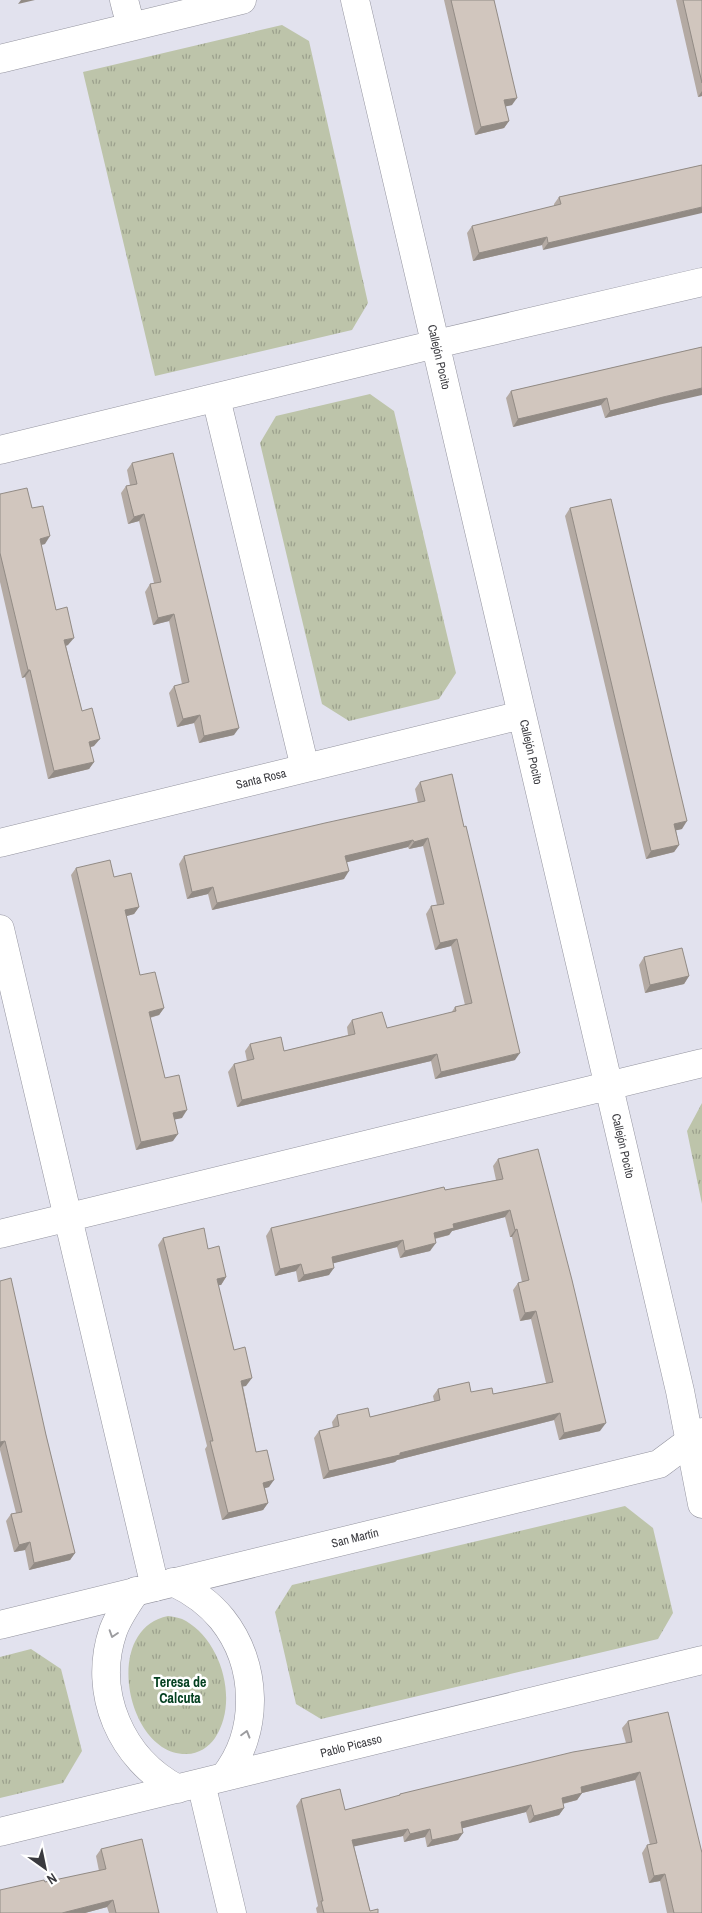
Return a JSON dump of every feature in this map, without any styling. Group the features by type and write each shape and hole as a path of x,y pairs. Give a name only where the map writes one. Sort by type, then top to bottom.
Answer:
{"street":[{"path":"124,0 131,27"},
{"path":"0,59 242,0"},
{"name":"Callejón Pocito","path":"355,0 608,1085 696,1437 702,1504"},
{"path":"0,450 436,344 702,282"},
{"path":"216,398 305,768"},
{"name":"Santa Rosa","path":"0,843 522,715"},
{"path":"0,929 155,1587"},
{"path":"0,1234 702,1063"},
{"name":"San Martín","path":"0,1625 659,1464 696,1437"},
{"path":"155,1587 187,1589 206,1602 222,1619 235,1638 244,1659 249,1682 250,1704 248,1728 241,1750 201,1783 166,1782 146,1767 130,1748 118,1727 110,1704 106,1679 107,1654 113,1631 124,1608 155,1587"},
{"name":"Pablo Picasso","path":"0,1832 702,1660"},
{"path":"201,1783 232,1913"}],"green space":[{"path":"282,25 309,41 368,303 352,330 155,376 83,72"},
{"path":"370,394 394,411 456,673 439,699 349,721 322,704 260,443 276,416"},
{"path":"702,1103 702,1204 687,1131"},
{"path":"625,1506 653,1528 673,1613 658,1639 321,1719 296,1704 275,1612 292,1585"},
{"path":"168,1616 186,1621 199,1631 209,1643 223,1674 226,1691 226,1707 222,1723 215,1738 203,1749 191,1754 166,1749 149,1735 137,1715 130,1691 129,1666 134,1643 147,1626"},
{"path":"31,1649 61,1669 82,1751 63,1783 0,1798 0,1657"}],"building":[{"path":"451,0 494,0 517,98 504,100 509,121 481,127"},
{"path":"683,0 702,0 702,83"},
{"path":"702,165 702,207 548,243 547,237 479,253 472,226 561,204 559,197"},
{"path":"702,347 702,388 610,411 607,398 518,419 511,391"},
{"path":"173,453 239,728 204,736 200,715 183,719 174,686 189,682 174,614 158,618 150,584 161,582 144,514 134,517 126,486 137,484 132,463"},
{"path":"27,488 32,508 43,506 50,536 40,539 56,610 67,607 74,638 64,640 82,711 92,708 100,739 89,742 94,762 54,771 0,553 0,494"},
{"path":"611,499 687,821 674,824 679,845 651,851 570,508"},
{"path":"452,774 520,1053 441,1072 437,1054 242,1100 234,1064 254,1059 250,1044 281,1037 284,1051 355,1034 352,1020 382,1012 387,1028 456,1011 455,1007 472,1003 457,939 440,943 431,906 444,904 428,838 345,856 349,871 217,903 213,887 192,892 184,856 425,801 420,782"},
{"path":"110,860 114,877 131,873 139,907 125,910 140,975 155,972 164,1008 149,1012 165,1078 179,1075 187,1110 173,1113 178,1134 141,1142 76,868"},
{"path":"682,948 689,976 650,985 644,957"},
{"path":"538,1149 606,1423 564,1433 560,1413 400,1453 400,1455 329,1471 319,1431 339,1426 337,1415 368,1408 370,1417 440,1400 438,1389 469,1382 471,1392 492,1388 493,1394 553,1382 536,1311 525,1313 518,1283 529,1280 517,1229 515,1230 510,1210 453,1224 454,1228 434,1233 436,1243 405,1251 403,1240 332,1257 334,1268 304,1275 301,1264 280,1269 271,1228 444,1187 445,1190 503,1179 498,1159"},
{"path":"204,1228 208,1249 219,1246 226,1277 217,1279 234,1350 245,1347 252,1378 241,1381 256,1452 267,1450 274,1480 263,1483 268,1503 228,1513 210,1441 213,1441 163,1238"},
{"path":"11,1278 75,1553 34,1563 30,1542 19,1545 11,1514 22,1512 5,1441 0,1442 0,1281"},
{"path":"668,1712 702,1853 702,1913 674,1913 665,1874 654,1876 647,1845 657,1843 640,1772 581,1787 582,1793 562,1798 564,1808 534,1816 531,1805 461,1822 463,1833 432,1840 430,1829 410,1834 408,1829 352,1840 370,1911 378,1909 378,1913 324,1913 301,1799 340,1789 345,1810 400,1794 573,1752 632,1742 628,1721"},
{"path":"142,1839 159,1913 116,1913 113,1900 62,1913 0,1913 0,1890 106,1869 101,1849"}],"district":[{"name":"Teresa de Calcuta","path":"180,1690"}]}
